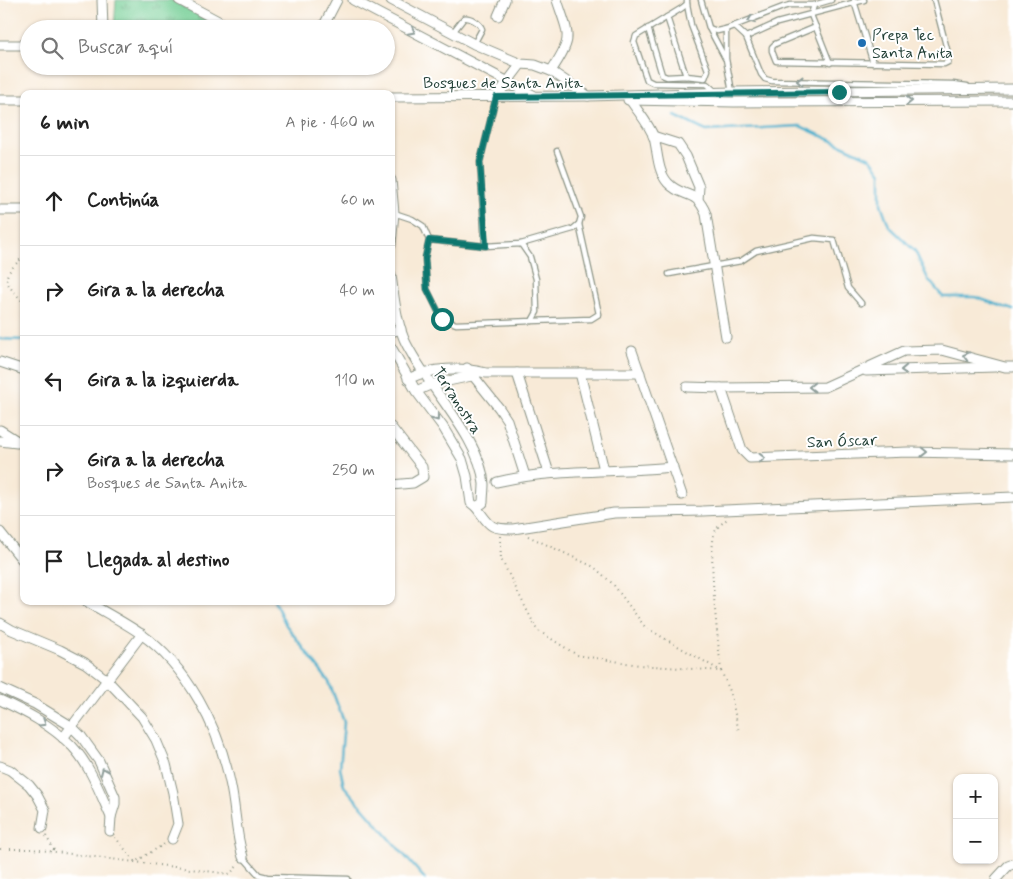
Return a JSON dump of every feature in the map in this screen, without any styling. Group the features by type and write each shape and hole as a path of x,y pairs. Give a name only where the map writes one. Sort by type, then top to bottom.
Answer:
{"street":[{"path":"102,0 103,20"},
{"path":"179,0 216,20"},
{"path":"327,20 337,0"},
{"path":"354,0 391,20"},
{"path":"391,0 474,44 520,64 535,65 551,71 588,96"},
{"path":"498,16 505,0"},
{"path":"551,71 564,52 568,40 568,34 557,0"},
{"path":"395,22 536,97"},
{"path":"0,45 20,45"},
{"path":"496,97 520,64"},
{"path":"885,87 885,101"},
{"name":"Bosques de Santa Anita","path":"631,98 732,92 885,87 1013,90"},
{"name":"Bosques de Santa Anita","path":"395,97 616,95 631,98 734,102 1013,101"},
{"path":"631,98 653,136 661,172 668,183 680,192 692,195 698,200 706,214 726,337"},
{"path":"0,100 20,100"},
{"path":"653,136 678,144 686,156 700,187 698,200"},
{"path":"0,210 20,210"},
{"name":"Terranostra","path":"395,306 404,339 422,372 453,414 466,436 481,471 484,483 483,503 476,506 471,502 462,459 452,441 416,391 395,354"},
{"path":"395,331 401,329"},
{"path":"395,342 404,339"},
{"path":"688,386 721,388 825,387 904,351 942,350 1009,367"},
{"path":"632,351 682,495"},
{"path":"0,362 20,369"},
{"path":"863,371 1009,367"},
{"path":"408,378 422,372 640,373"},
{"path":"416,391 470,372"},
{"path":"470,372 507,420 525,476"},
{"path":"517,373 549,473"},
{"path":"580,373 604,470"},
{"name":"San Óscar","path":"721,388 742,450 750,458 908,452 1013,454"},
{"path":"0,430 20,442"},
{"path":"395,432 424,472 423,478 413,484 395,485"},
{"path":"0,441 20,444"},
{"path":"497,482 549,473 650,470 673,467"},
{"path":"476,506 492,526 512,528 614,513 702,511 1013,497"},
{"path":"0,532 20,557"},
{"path":"93,605 142,634 159,649 186,680 204,710 220,745 230,782 237,840 243,857"},
{"path":"0,623 85,663 107,680 142,717 156,740 166,764 178,824 172,839"},
{"path":"62,738 142,634"},
{"path":"0,688 35,704 71,726 99,761 115,797 110,832"},
{"path":"0,700 48,726 72,746 81,757 111,817"},
{"path":"0,766 10,770 29,785 37,795 45,810 42,828"},
{"path":"996,879 1008,866 1013,864"}],"lane":[{"path":"700,0 709,28 726,59"},
{"path":"709,28 717,31 726,29 790,5 814,5 831,0"},
{"path":"746,37 777,23 811,15 854,1 864,0"},
{"path":"816,27 775,44 772,47 774,58 780,62 944,64 948,62 949,58 934,0"},
{"path":"854,1 874,64"},
{"path":"648,28 662,75 667,77 706,78 708,70 691,24 687,2 667,17 648,28 636,36 634,42 647,80 653,84 707,84 718,93"},
{"path":"814,5 811,15 830,63"},
{"path":"667,17 686,76"},
{"path":"453,32 464,18 469,18 479,24 482,29 474,44"},
{"path":"734,26 746,37 761,74 765,79 772,81 885,87"},
{"path":"726,29 726,59 734,102"},
{"path":"486,246 480,162 496,97"},
{"path":"395,213 412,219 423,226 429,240 425,258 427,289 442,319 456,324 591,319 599,314 579,224 581,217 557,151"},
{"path":"429,240 486,246 521,244 573,229 579,224"},
{"path":"669,274 741,261 756,251 814,238 834,240 848,288 862,304"},
{"path":"521,244 530,257 536,279 537,312 532,321"},
{"path":"243,857 259,875 267,878 348,879"}],"path":[{"path":"20,260 7,271 6,278 8,286 20,299"},
{"path":"728,519 716,530 712,545 714,590 721,671 730,691 739,732"},
{"path":"499,528 501,559 536,630 577,655 639,665 721,671"},
{"path":"512,528 594,567 613,584 645,627 721,671"},
{"path":"42,828 55,852"},
{"path":"110,832 135,862"},
{"path":"135,862 172,839"},
{"path":"0,849 32,849 230,874 238,867 243,857"}],"green space":[{"path":"116,0 171,0 208,20 115,20"}],"waterway":[{"path":"675,116 706,131 800,126 870,158 881,173 881,204 889,226 915,251 928,279 943,297 975,297 1013,310"},
{"path":"0,339 20,340"},
{"path":"276,605 286,625 329,682 344,722 340,768 344,786 425,879"}],"place":[{"name":"Prepa Tec Santa Anita","path":"862,43"}],"route":[{"path":"442,319 427,289 425,258 429,240 486,246 480,162 496,97 732,92 839,92"}]}
